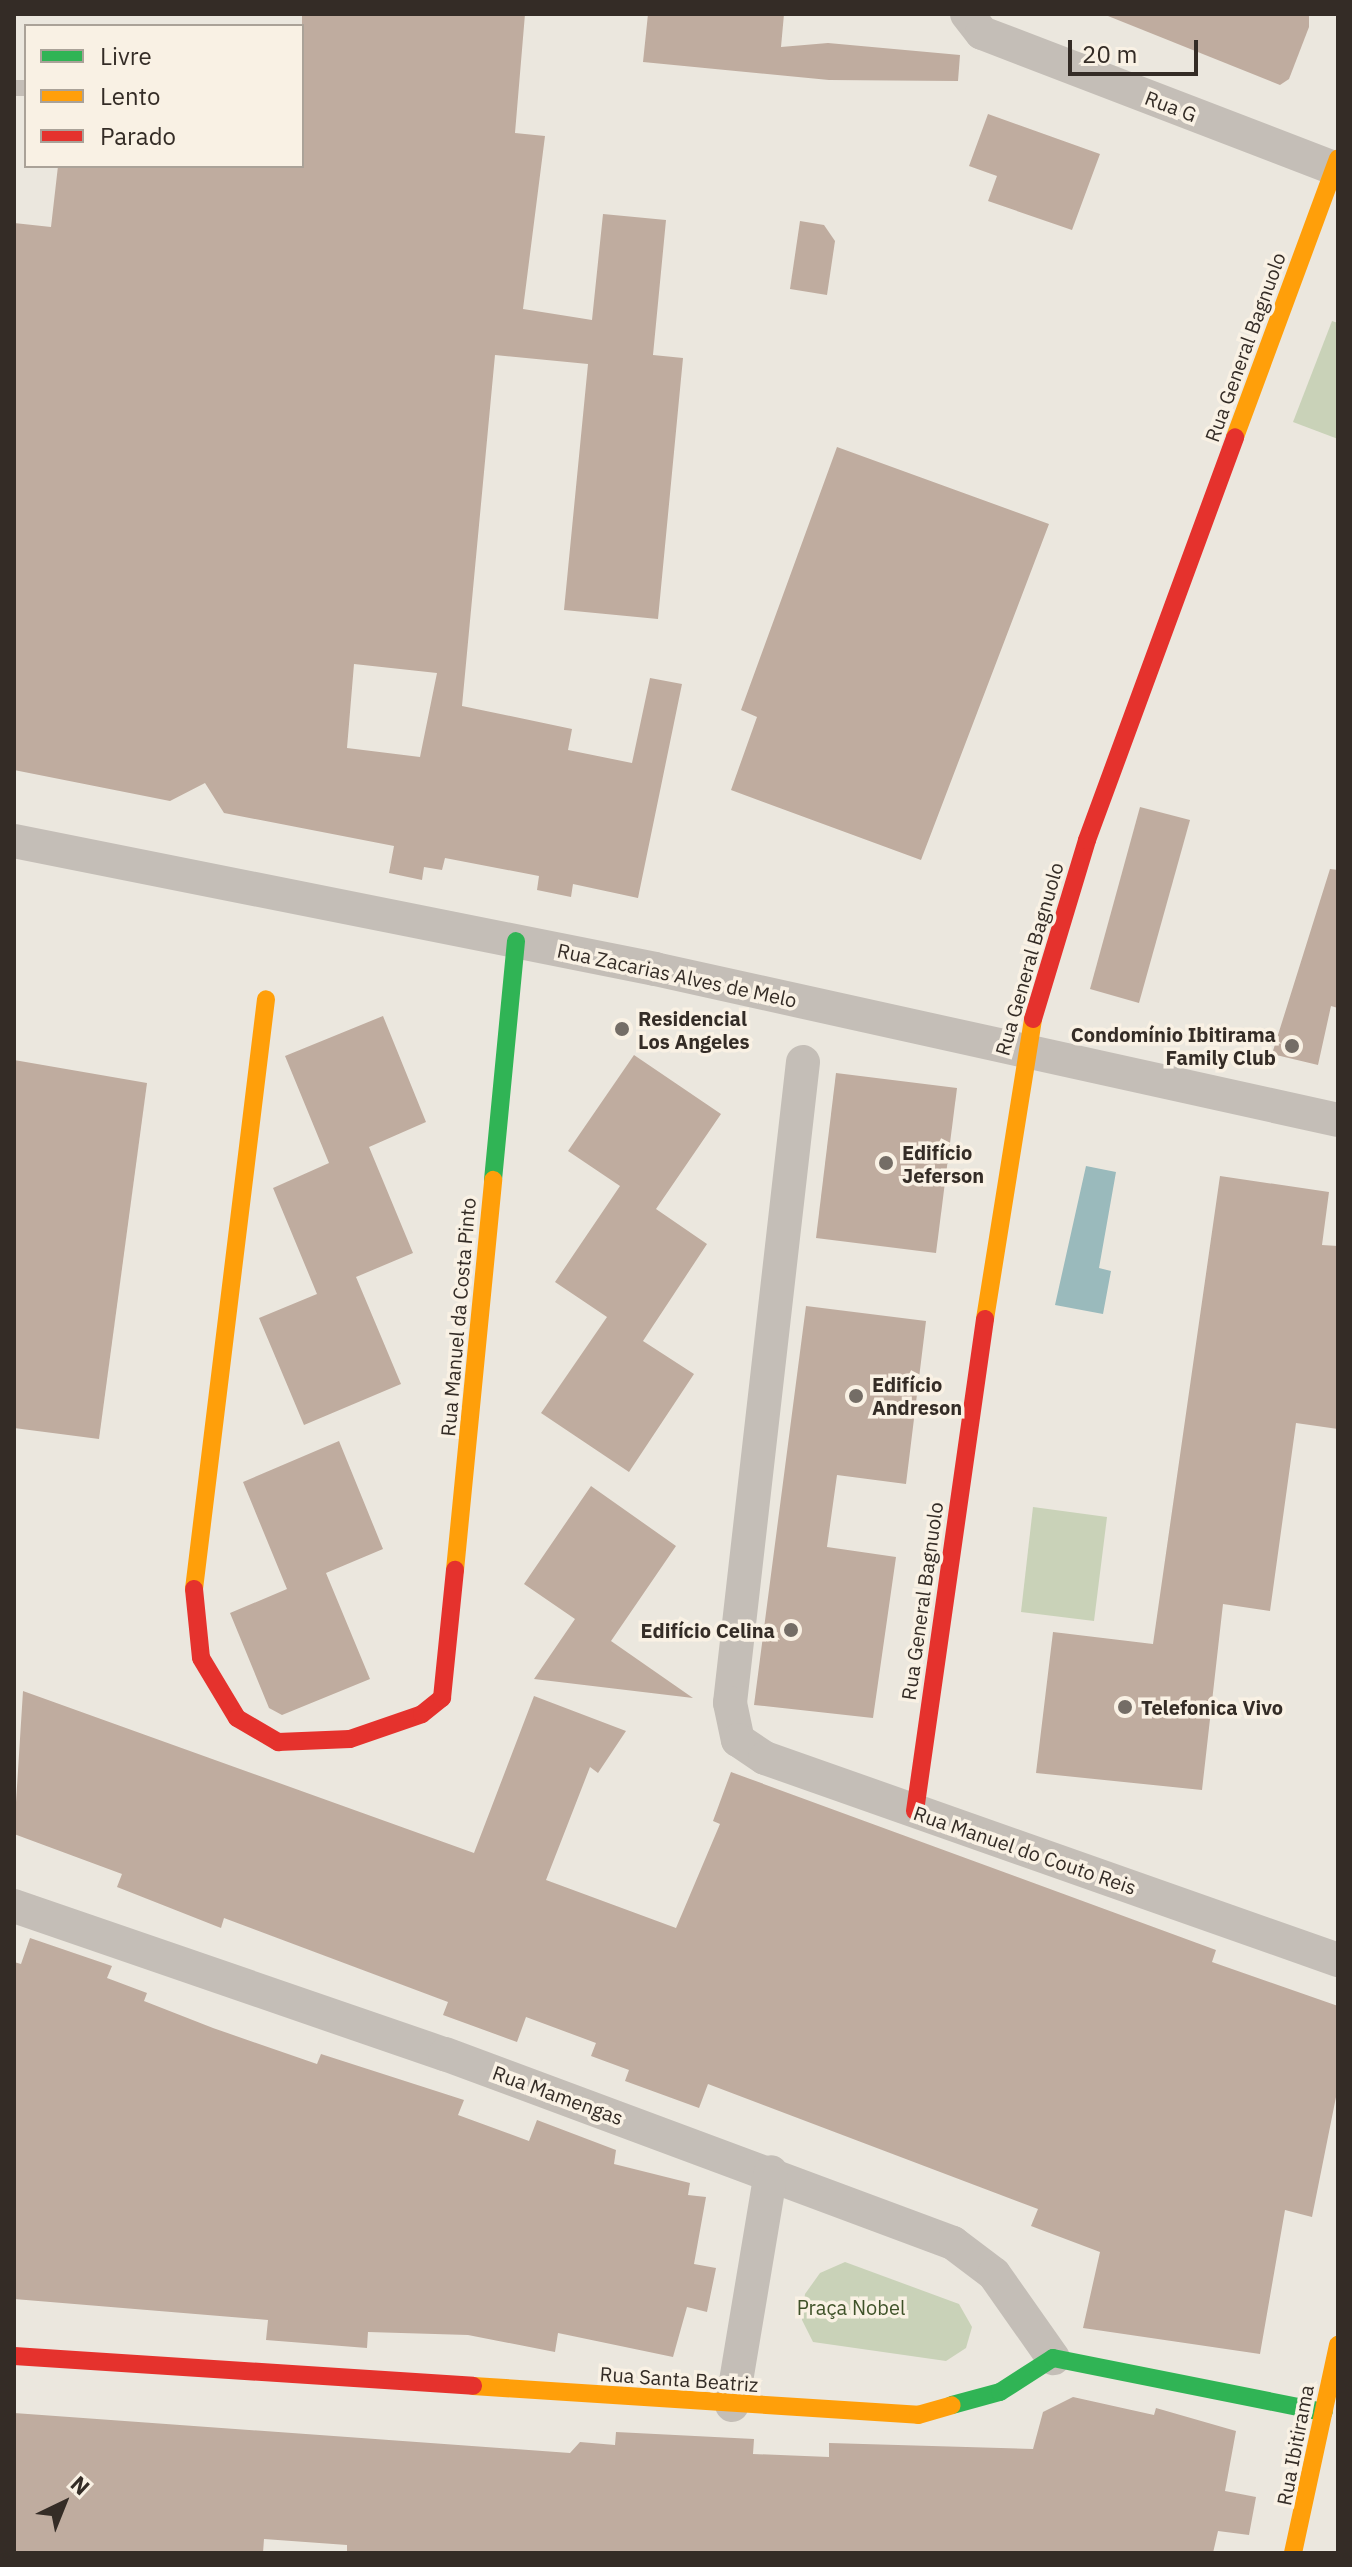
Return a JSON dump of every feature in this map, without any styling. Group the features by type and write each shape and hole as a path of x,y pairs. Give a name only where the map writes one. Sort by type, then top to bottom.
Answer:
{"street":[{"name":"Rua G","path":"968,17 982,33 1336,163"},
{"name":"Rua General Bagnuolo","path":"915,1811 1023,1051 1087,840 1336,163"},
{"name":"Rua Zacarias Alves de Melo","path":"14,841 516,941 1338,1120"},
{"name":"Rua Manuel da Costa Pinto","path":"266,999 192,1608 201,1658 237,1718 278,1742 350,1739 422,1714 442,1698 516,941"},
{"name":"Rua Manuel do Couto Reis","path":"803,1062 733,1717 738,1740 750,1751 1338,1960"},
{"name":"Rua Mamengas","path":"14,1906 771,2172 977,2258 1053,2358"},
{"path":"732,2405 771,2172"},
{"name":"Rua Ibitirama","path":"1293,2553 1338,2345"},
{"name":"Rua Santa Beatriz","path":"14,2356 918,2415 1000,2392 1053,2358"},
{"path":"1053,2358 1324,2412"}],"green space":[{"path":"1332,321 1338,323 1338,439 1293,422"},
{"path":"1033,1507 1107,1517 1094,1621 1021,1612"},
{"name":"Praça Nobel","path":"845,2262 959,2304 972,2327 966,2348 946,2361 813,2342 802,2320 805,2294 820,2273"}],"water":[{"path":"1086,1166 1116,1172 1099,1268 1111,1271 1103,1314 1055,1305"}],"building":[{"path":"302,14 525,14 515,133 545,136 523,309 592,320 603,214 666,220 653,355 683,358 658,619 564,610 588,364 495,355 462,706 572,729 568,750 632,763 650,678 682,684 638,898 573,884 571,897 537,890 539,876 445,858 442,870 424,867 422,880 389,873 394,846 224,813 205,783 170,801 14,770 14,223 51,227 58,168 304,168","holes":["354,664 437,673 420,757 347,748"]},
{"path":"648,14 784,14 781,47 828,43 960,55 958,81 829,80 643,62"},
{"path":"1103,14 1309,14 1309,27 1289,79 1280,85"},
{"path":"988,114 1100,154 1072,230 988,201 997,176 969,166"},
{"path":"800,221 824,225 835,241 827,295 790,289"},
{"path":"837,447 1049,524 921,860 731,790 757,717 741,710"},
{"path":"1140,807 1190,820 1139,1003 1090,989"},
{"path":"1330,869 1338,870 1338,1008 1331,1006 1318,1065 1272,1054"},
{"path":"383,1016 426,1122 369,1147 413,1253 356,1277 401,1384 304,1425 259,1318 317,1294 273,1188 329,1163 285,1056"},
{"path":"634,1055 721,1114 656,1209 707,1244 643,1341 694,1374 629,1472 541,1413 607,1317 555,1282 620,1186 568,1151"},
{"path":"14,1060 147,1083 99,1439 14,1428"},
{"name":"Edifício Jeferson","path":"836,1073 957,1088 936,1253 816,1238"},
{"path":"1220,1176 1329,1192 1322,1245 1338,1246 1338,1429 1296,1423 1270,1611 1223,1604 1202,1790 1036,1773 1053,1632 1153,1644"},
{"path":"806,1306 926,1321 906,1484 837,1475 827,1547 896,1557 873,1718 754,1705"},
{"path":"339,1441 383,1549 326,1573 370,1679 282,1715 269,1708 230,1613 287,1589 243,1482"},
{"path":"591,1486 676,1546 611,1641 693,1698 534,1679 575,1619 524,1584"},
{"path":"23,1691 474,1853 534,1696 626,1731 598,1773 590,1767 546,1880 676,1928 720,1824 713,1821 731,1772 1216,1950 1212,1962 1338,2006 1338,2087 1312,2217 1285,2210 1260,2354 1083,2328 1100,2252 1031,2226 1038,2209 708,2084 699,2108 625,2081 629,2070 591,2056 596,2043 526,2017 517,2042 443,2015 448,2002 224,1918 221,1928 117,1887 122,1874 14,1834"},
{"path":"30,1938 112,1966 107,1978 147,1993 144,2001 213,2028 317,2064 321,2054 464,2100 458,2115 529,2141 537,2120 616,2150 614,2164 690,2183 688,2195 706,2197 694,2264 716,2268 707,2312 687,2307 673,2357 558,2333 555,2352 468,2335 368,2332 367,2348 266,2340 268,2320 14,2299 14,1962 21,1964"},
{"path":"1073,2397 1154,2415 1156,2408 1236,2431 1225,2491 1256,2497 1249,2535 1218,2531 1213,2553 347,2553 347,2545 264,2539 263,2553 14,2553 14,2413 570,2453 580,2442 615,2445 616,2432 754,2439 753,2454 829,2457 829,2443 1033,2449 1043,2412"}],"traffic: fast":[{"path":"493,1180 516,941"},
{"path":"952,2405 1000,2392 1053,2358 1324,2412"}],"traffic: slow":[{"path":"1235,437 1338,158"},
{"path":"194,1589 266,999"},
{"path":"985,1319 1033,1019"},
{"path":"455,1570 493,1180"},
{"path":"1293,2553 1338,2345"},
{"path":"473,2386 918,2415 952,2405"}],"traffic: jam":[{"path":"1033,1019 1087,840 1235,437"},
{"path":"915,1811 985,1319"},
{"path":"194,1589 201,1658 237,1718 278,1742 350,1739 422,1714 442,1698 455,1570"},
{"path":"14,2356 473,2386"}],"place":[{"name":"Residencial Los Angeles","path":"622,1029"},
{"name":"Condomínio Ibitirama Family Club","path":"1292,1046"},
{"name":"Edifício Jeferson","path":"886,1163"},
{"name":"Edifício Andreson","path":"856,1396"},
{"name":"Edifício Celina","path":"791,1630"},
{"name":"Telefonica Vivo","path":"1125,1707"}]}
